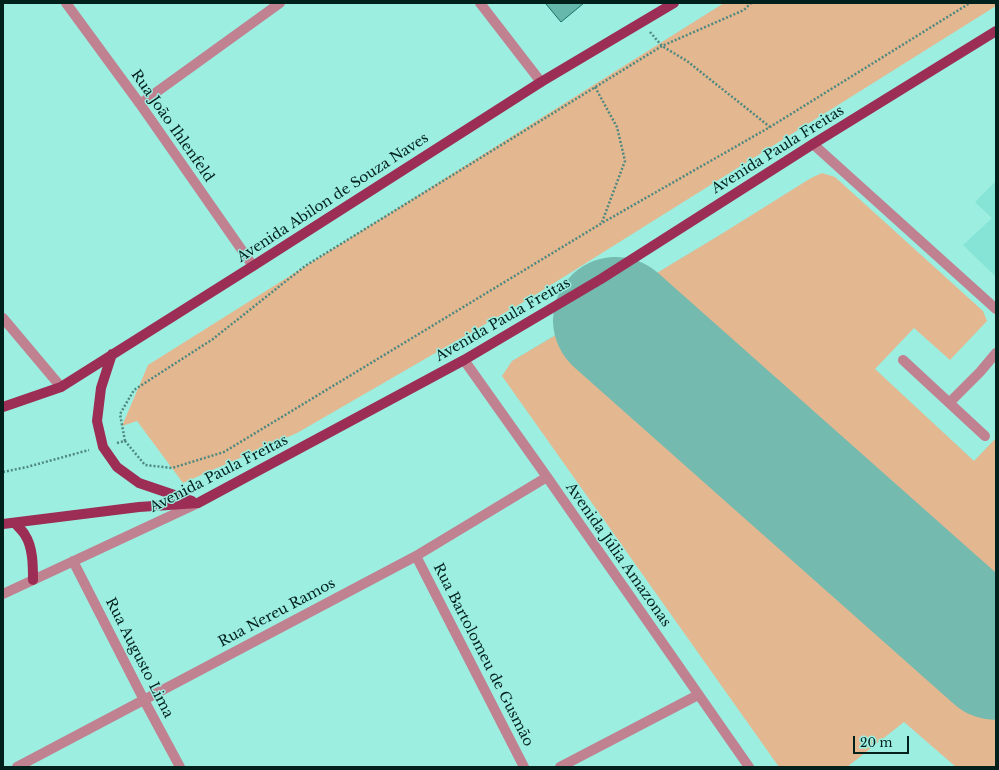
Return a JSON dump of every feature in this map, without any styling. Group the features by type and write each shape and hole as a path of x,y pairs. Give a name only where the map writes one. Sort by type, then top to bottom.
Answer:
{"main road":[{"name":"Avenida Abilon de Souza Naves","path":"3,407 60,387 541,82 674,3"},
{"name":"Avenida Paula Freitas","path":"198,503 464,360 601,279 813,144 996,31"},
{"path":"112,354 102,388 97,421 102,447 117,467 139,483 198,503"},
{"path":"3,524 139,507 198,503"},
{"path":"15,523 26,536 31,550 33,580"}],"street":[{"name":"Rua João Ihlenfeld","path":"66,3 140,104 253,266"},
{"path":"140,104 280,3"},
{"path":"480,3 541,82"},
{"path":"813,144 996,309"},
{"path":"3,318 60,387"},
{"path":"950,402 980,372 996,353"},
{"name":"Avenida Júlia Amazonas","path":"464,360 748,767"},
{"path":"903,360 985,436"},
{"name":"Rua Nereu Ramos","path":"17,767 416,556 547,477"},
{"name":"Avenida Paula Freitas","path":"3,594 198,503"},
{"name":"Rua Bartolomeu de Gusmão","path":"416,556 524,767"},
{"name":"Rua Augusto Lima","path":"73,561 180,767"},
{"path":"560,767 698,695"}],"path":[{"path":"751,3 744,10 662,46 305,266 213,339 134,390 120,414 125,441 145,465 172,468 224,452 602,223 770,128 970,3"},
{"path":"642,23 662,46 687,61 770,128"},
{"path":"594,87 617,126 625,160 602,223"},
{"path":"3,472 125,441"}],"shaded area":[{"path":"724,3 996,3 996,6 527,300 297,433 183,483 137,421 122,426 148,365"},
{"path":"822,173 835,177 983,311 987,321 950,360 914,328 875,369 974,461 996,438 996,598 987,600 972,593 627,291 811,178"},
{"path":"996,181 996,277 963,245 992,218 975,202"},
{"path":"723,233 875,369 974,461 996,438 996,767 956,767 512,361"},
{"path":"571,326 996,706 996,767 956,767 904,722 847,767 779,767 502,376 512,361"}],"building":[{"path":"546,3 584,3 561,22"}],"taxiway":[{"path":"955,621 980,628 996,624"}],"runway":[{"path":"616,320 996,657"}]}
